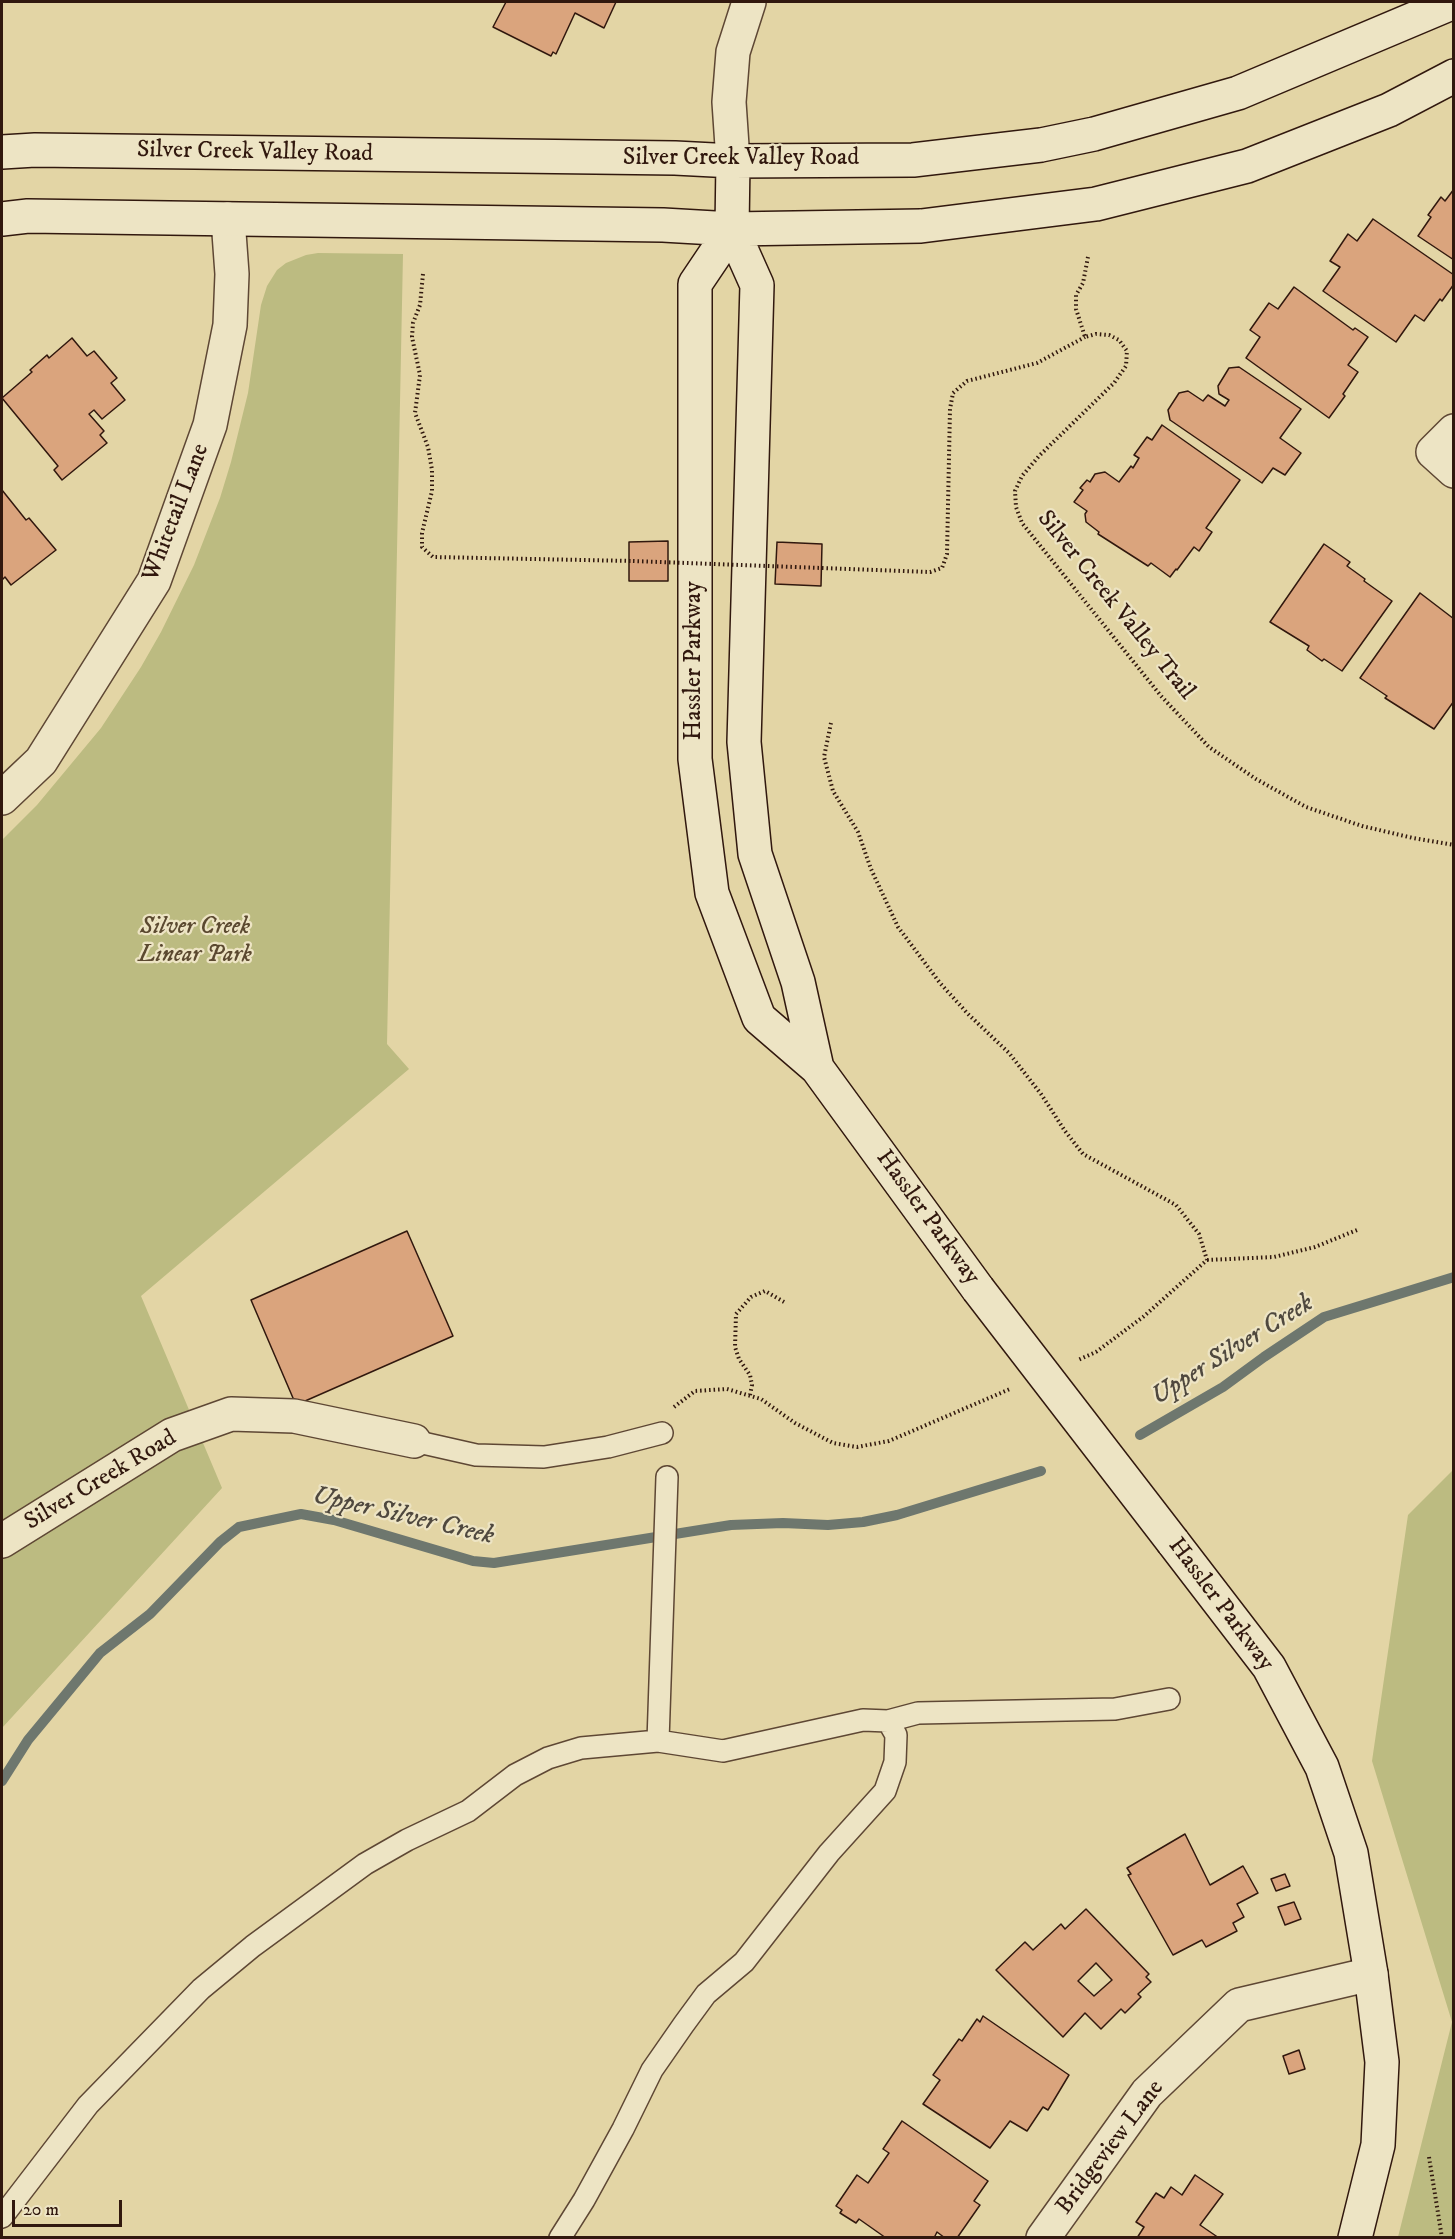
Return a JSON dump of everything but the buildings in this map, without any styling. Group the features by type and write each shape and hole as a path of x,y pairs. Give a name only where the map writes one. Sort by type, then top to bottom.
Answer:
{"street":[{"name":"Hassler Parkway","path":"749,2 733,52 729,102 733,161 732,229 757,285 744,742 755,854 798,982 817,1068"},
{"name":"Silver Creek Valley Road","path":"2,152 35,150 675,158 733,161 913,160 1041,145 1094,134 1238,93 1454,2"},
{"path":"2,219 28,216 663,225 732,229 921,226 1096,204 1247,166 1389,110 1454,76"},
{"name":"Whitetail Lane","path":"2,798 41,761 154,580 210,425 230,324 232,274 228,219"},
{"name":"Hassler Parkway","path":"732,229 695,284 695,759 712,893 759,1017 817,1068 978,1289 1269,1667 1322,1767 1351,1853 1371,1974 1382,2062 1378,2145 1355,2238"},
{"path":"1454,431 1433,452 1454,471"},
{"name":"Silver Creek Road","path":"2,1541 172,1435 231,1414 294,1416 414,1441"},
{"name":"Bridgeview Lane","path":"1043,2238 1147,2093 1239,2005 1371,1974"}],"lane":[{"path":"414,1441 476,1455 544,1457 608,1448 662,1433"},
{"path":"658,1741 667,1477"},
{"path":"2,2217 88,2105 201,1989 318,1896 365,1864 407,1840 468,1811 515,1775 548,1758 581,1748 658,1741 723,1751 863,1720 888,1721 918,1713 1115,1709 1168,1699"},
{"path":"560,2238 623,2129 652,2070 684,2024 706,1994 744,1962 829,1853 885,1791 895,1762 896,1735 888,1721"}],"path":[{"path":"423,274 420,305 413,323 412,337 420,375 415,412 428,447 432,470 432,491 422,533 422,547 433,557 633,561 930,572 942,568 947,554 950,409 953,393 967,381 1037,363 1085,337 1076,309 1076,295 1083,283 1089,257"},
{"name":"Silver Creek Valley Trail","path":"1085,337 1102,334 1119,340 1127,351 1126,366 1114,383 1039,456 1022,476 1015,491 1016,507 1022,523 1161,696 1209,747 1256,779 1306,807 1362,826 1454,845"},
{"path":"1207,1260 1274,1257 1315,1247 1357,1230"},
{"path":"750,1395 752,1385 750,1375 739,1359 735,1347 736,1314 751,1297 765,1292 784,1302"},
{"path":"1429,2157 1442,2238"}],"green space":[{"name":"Silver Creek Linear Park","path":"318,253 403,254 387,1044 409,1069 141,1296 222,1488 2,1728 2,840 37,805 101,728 161,632 194,565 220,498 248,393 261,305 267,286 277,270 286,263"},
{"path":"1453,1470 1453,2237 1398,2237 1452,2022 1372,1761 1408,1515"}],"waterway":[{"name":"Upper Silver Creek","path":"1140,1435 1223,1387 1324,1317 1454,1277"},
{"name":"Upper Silver Creek","path":"2,1781 28,1740 100,1653 150,1614 220,1542 239,1527 301,1514 334,1520 473,1561 494,1563 731,1525 783,1523 828,1525 863,1522 897,1515 1041,1471"}]}
